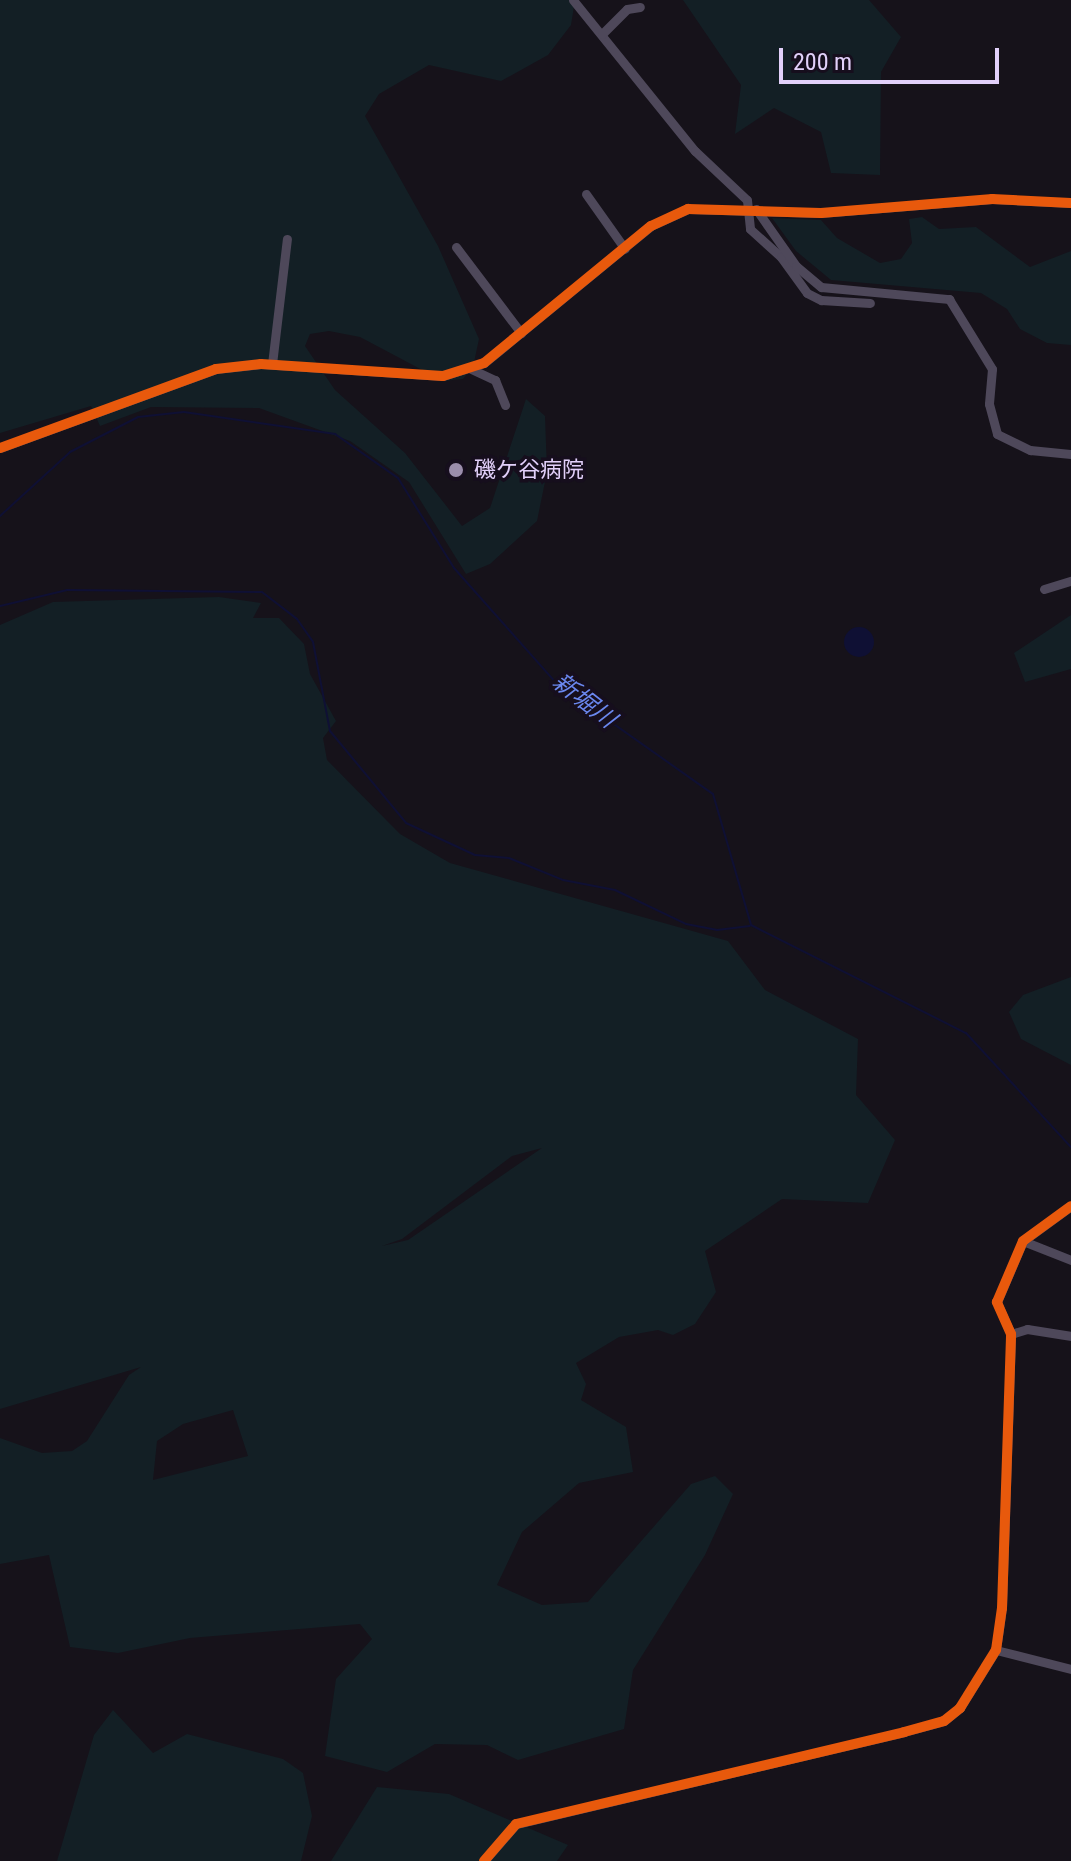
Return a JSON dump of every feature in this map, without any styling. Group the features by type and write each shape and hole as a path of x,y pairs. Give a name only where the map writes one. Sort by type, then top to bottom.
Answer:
{"street":[{"path":"573,0 695,151 747,200 796,266 821,287 949,299 992,369 989,404 997,434 1030,450 1071,454"},
{"path":"602,34 627,9 640,7"},
{"path":"586,194 625,249"},
{"path":"0,448 216,369 272,364 422,375 469,368 521,333 666,215 752,209 821,213 992,199 1071,203"},
{"path":"752,209 750,229 807,293 821,300 870,303"},
{"path":"272,364 287,239"},
{"path":"456,247 521,333"},
{"path":"469,368 495,380 505,405"},
{"path":"1044,589 1071,581"},
{"path":"484,1861 516,1824 944,1721 979,1685 996,1650 1011,1334 997,1302 1023,1241 1071,1206"},
{"path":"1023,1241 1071,1260"},
{"path":"1011,1334 1027,1329 1071,1336"},
{"path":"996,1650 1071,1669"}],"shaded area":[{"path":"0,0 575,0 571,25 548,55 501,81 429,65 379,94 365,116 438,246 479,339 473,367 463,379 443,381 360,337 329,331 310,334 305,346 335,390 405,453 462,526 490,508 526,399 545,416 547,472 537,521 490,564 466,574 409,482 350,441 259,408 151,407 100,426 91,406 0,433"},
{"path":"683,0 869,0 901,37 881,72 880,175 831,173 821,132 774,108 735,134 741,85"},
{"path":"922,217 939,229 976,227 1030,267 1071,251 1071,345 1047,343 1020,329 1007,309 981,293 831,280 796,251 772,218 821,220 837,238 880,263 901,259 912,243 909,219"},
{"path":"219,597 261,603 253,618 279,618 304,644 310,674 336,721 323,738 327,760 400,834 450,863 728,941 765,990 858,1039 856,1095 895,1140 868,1203 782,1199 705,1251 716,1292 695,1324 673,1335 658,1330 619,1337 576,1363 586,1384 581,1400 626,1427 633,1472 579,1483 522,1532 497,1585 542,1605 588,1602 691,1484 715,1476 733,1494 705,1555 633,1670 624,1729 518,1760 487,1745 435,1744 387,1772 325,1756 336,1679 372,1639 360,1624 190,1638 118,1653 70,1647 49,1555 0,1564 0,1438 42,1453 72,1451 87,1441 129,1375 141,1367 0,1409 0,625 53,602","holes":["542,1148 408,1240 382,1246 402,1239 512,1156","233,1410 248,1456 153,1480 157,1441 183,1424"]},
{"path":"1071,615 1071,669 1025,682 1014,653"},
{"path":"859,627 865,628 873,636 873,648 865,656 859,657 853,656 845,648 844,642 845,636 853,628"},
{"path":"1071,977 1071,1065 1021,1039 1009,1012 1023,995"},
{"path":"113,1710 153,1753 187,1734 283,1759 303,1773 312,1816 301,1861 57,1861 94,1735"},
{"path":"377,1787 449,1794 568,1845 557,1861 331,1861"}],"waterway":[{"name":"新堀川","path":"0,516 70,452 138,417 184,412 335,434 398,478 454,568 557,684 713,794 751,925 966,1033 1071,1147"},
{"path":"0,606 67,590 262,592 297,619 313,642 330,731 406,823 475,855 509,858 563,880 615,890 686,924 717,930 750,926"}],"cycle path":[{"path":"0,448 216,369 261,364 443,376 484,363 651,226 688,209 821,213 992,199 1071,203"},
{"path":"484,1861 516,1824 904,1732 944,1721 960,1708 996,1650 1002,1608 1011,1334 997,1302 1023,1241 1071,1206"}],"place":[{"name":"磯ケ谷病院","path":"456,470"}]}
